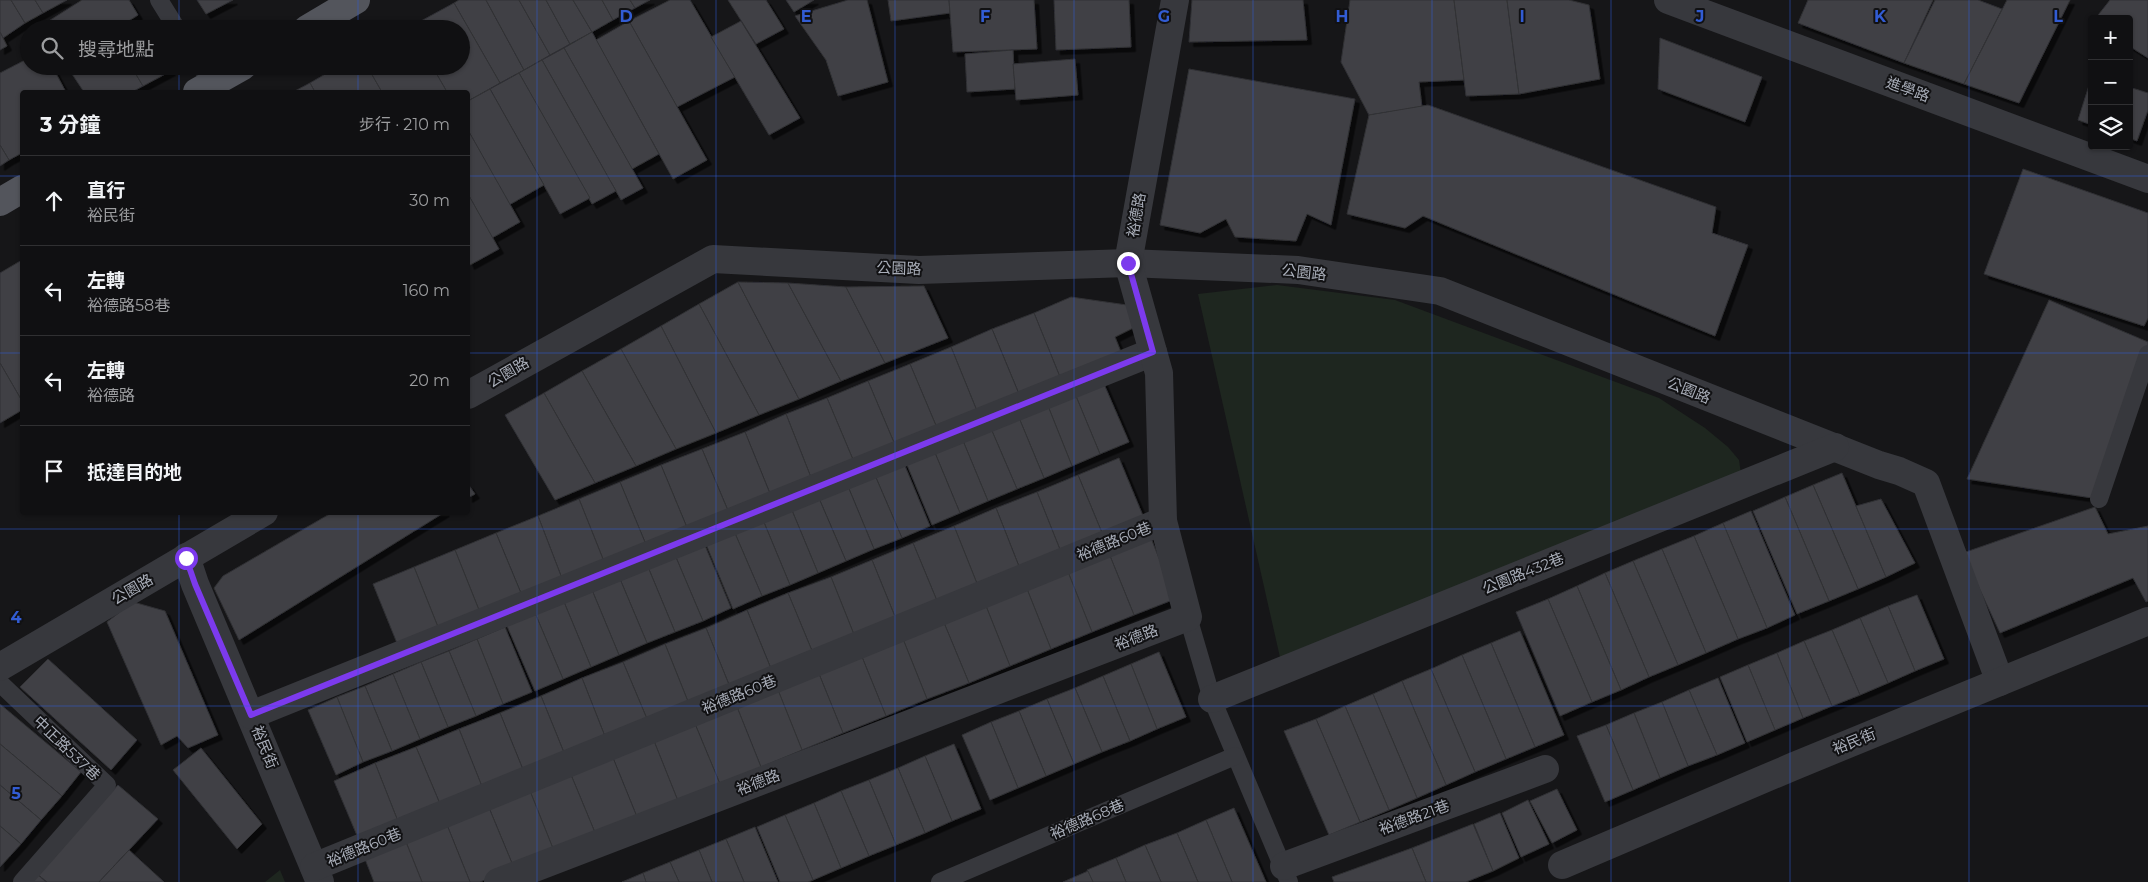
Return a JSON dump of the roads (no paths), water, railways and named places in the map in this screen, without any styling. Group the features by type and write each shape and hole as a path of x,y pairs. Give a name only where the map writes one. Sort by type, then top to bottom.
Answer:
{"main road":[{"path":"322,20 356,0"},
{"path":"203,81 219,75"},
{"path":"0,202 20,190"}],"street":[{"name":"裕德路","path":"498,882 1188,617 1163,521 1159,373 1128,263 1175,0"},
{"name":"進學路","path":"1668,0 2148,178"},
{"name":"公園路","path":"470,394 713,259 918,270 1128,263 1298,270 1440,291 1926,483 2000,682"},
{"path":"251,715 1153,352"},
{"name":"公園路432巷","path":"1212,699 1835,447"},
{"name":"公園路","path":"0,667 259,515"},
{"name":"裕德路60巷","path":"317,875 1163,521"},
{"name":"裕民街","path":"186,558 195,584 317,875"},
{"name":"裕民街","path":"1562,865 1792,767 2148,621"},
{"name":"裕德路21巷","path":"1286,874 1545,769"}],"lane":[{"path":"159,0 171,20"},
{"path":"2099,499 2148,354"},
{"path":"1188,617 1212,699 1286,874"},
{"name":"中正路537巷","path":"0,683 107,785 22,882"},
{"name":"裕德路68巷","path":"940,882 1235,756"}]}
